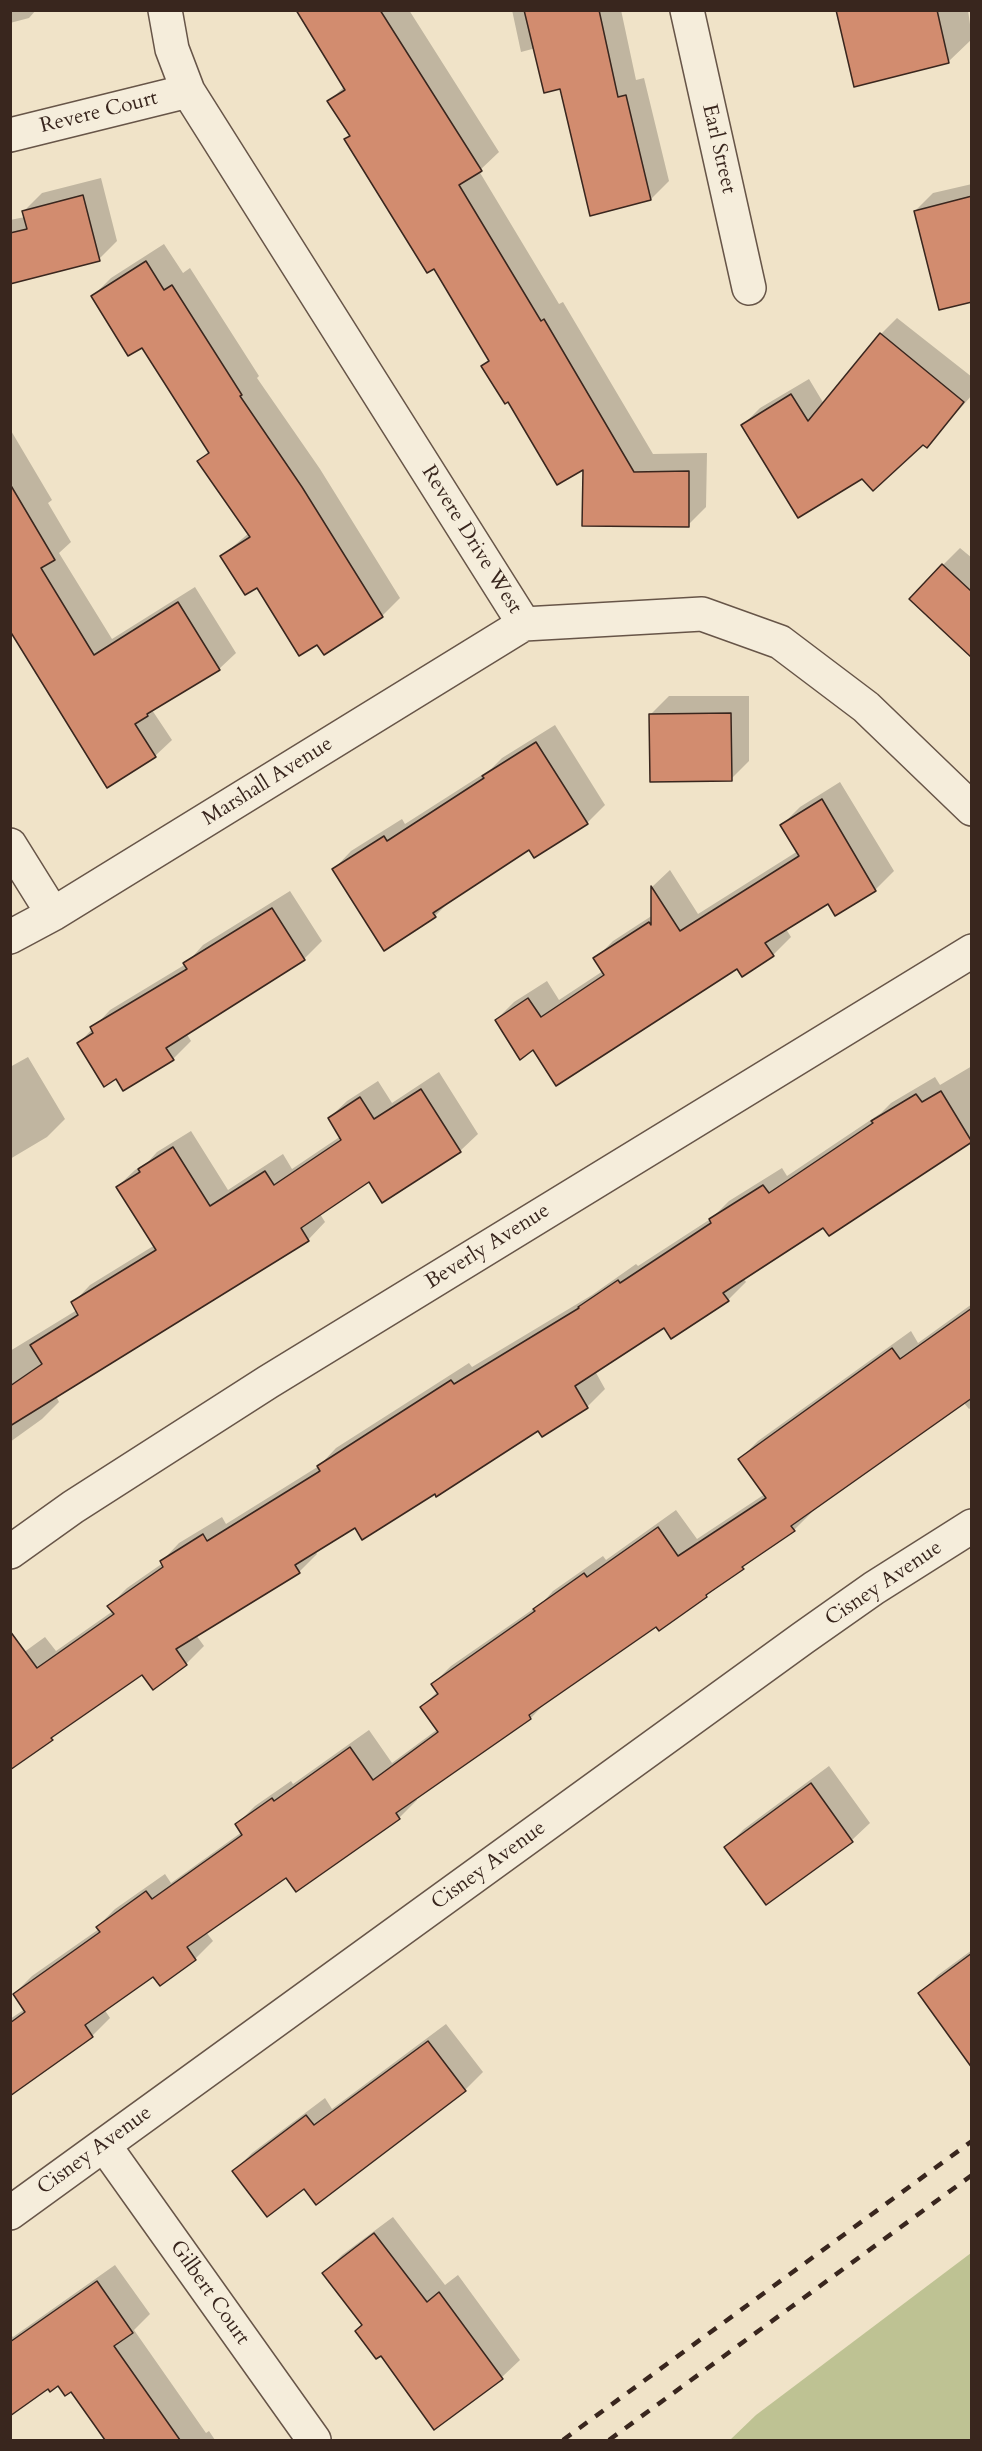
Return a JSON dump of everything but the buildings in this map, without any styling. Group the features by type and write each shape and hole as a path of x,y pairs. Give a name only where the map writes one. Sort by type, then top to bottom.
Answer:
{"street":[{"name":"Revere Drive West","path":"165,10 172,49 188,91 524,624 702,614 780,642 866,707 972,809"},
{"name":"Earl Street","path":"687,10 749,288"},
{"name":"Revere Court","path":"10,135 188,91"},
{"name":"Marshall Avenue","path":"10,937 53,915 524,624"},
{"path":"10,845 53,915"},
{"name":"Beverly Avenue","path":"10,1552 73,1507 268,1382 972,951"},
{"name":"Cisney Avenue","path":"10,2213 803,1638 874,1588 972,1526"},
{"name":"Gilbert Court","path":"104,2145 315,2440"}],"green space":[{"path":"971,2253 971,2440 730,2440 756,2415"}],"railway":[{"path":"563,2440 972,2141"},
{"path":"609,2440 972,2175"}]}
